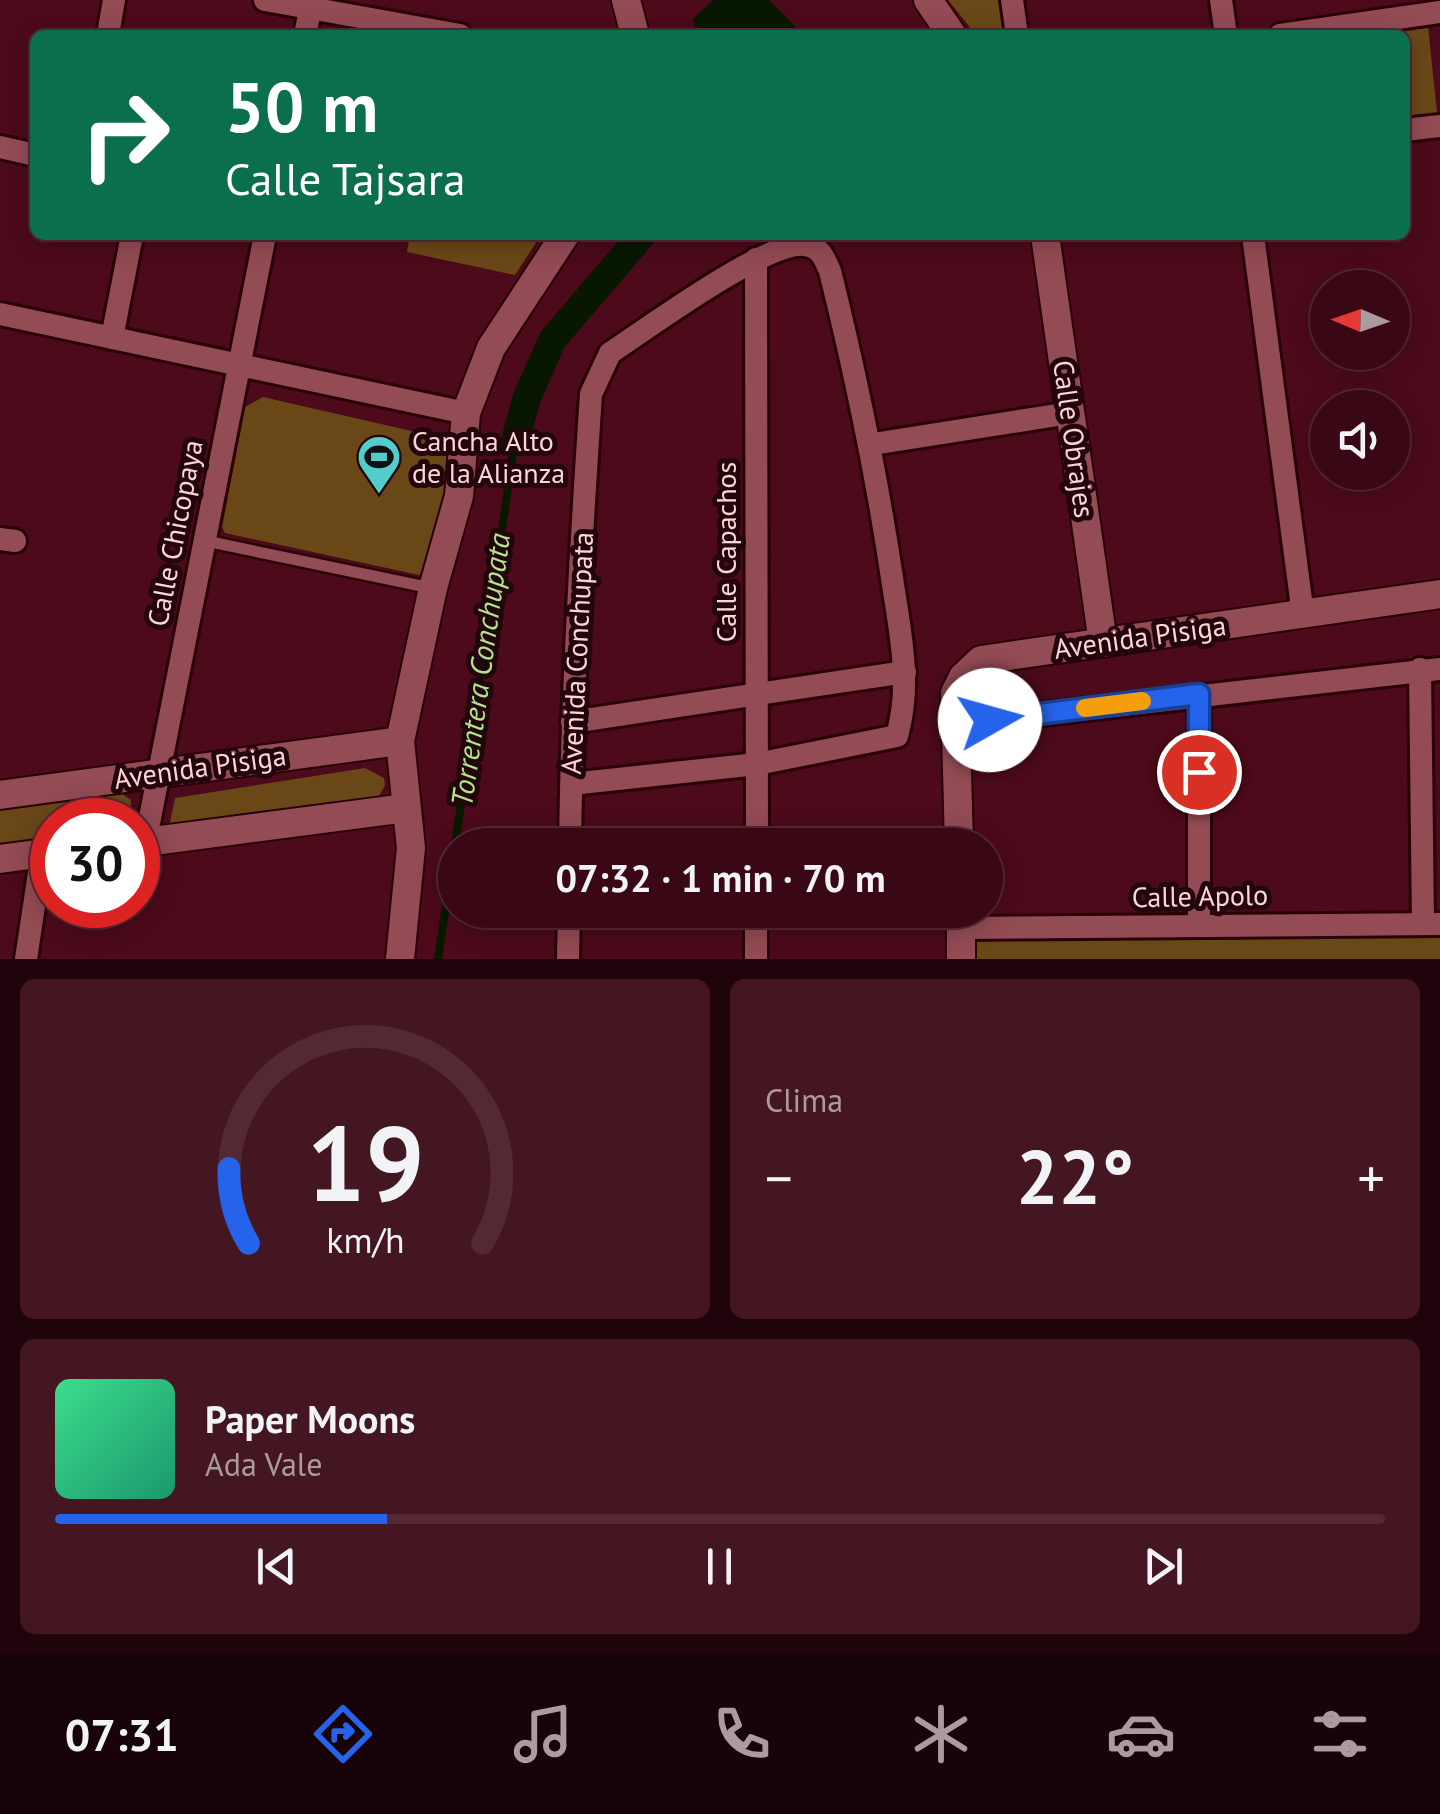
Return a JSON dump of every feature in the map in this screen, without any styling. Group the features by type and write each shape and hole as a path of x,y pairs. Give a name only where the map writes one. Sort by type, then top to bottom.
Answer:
{"street":[{"path":"109,30 114,0"},
{"path":"265,0 312,4 436,30"},
{"path":"626,0 634,30"},
{"path":"928,0 949,30"},
{"path":"1012,0 1016,30"},
{"path":"1221,0 1225,30"},
{"path":"307,30 312,4"},
{"path":"1315,30 1440,12"},
{"path":"1410,129 1440,126"},
{"path":"0,147 30,153"},
{"path":"112,338 131,240"},
{"name":"Calle Chicopaya","path":"151,798 264,240"},
{"path":"400,959 410,848 400,741 459,496 466,413 490,348 562,240"},
{"name":"Calle Obrajes","path":"1045,240 1103,643"},
{"path":"1254,240 1303,615"},
{"name":"Avenida Conchupata","path":"570,828 572,722 591,394 610,353 756,259 794,245 809,244 822,252 872,444"},
{"name":"Calle Capachos","path":"756,259 757,828"},
{"path":"0,314 466,413"},
{"path":"571,784 757,764 898,736 906,703 905,672 872,444 1070,413"},
{"name":"Avenida Pisiga","path":"955,724 954,694 963,676 981,660 1440,594"},
{"path":"958,828 955,724 1430,669 1431,924"},
{"path":"572,722 905,672"},
{"path":"1199,694 1199,926"},
{"name":"Avenida Pisiga","path":"0,796 400,741"},
{"path":"160,840 406,808"},
{"path":"0,859 30,855"},
{"name":"Calle Apolo","path":"1003,920 1199,926 1431,924"},
{"path":"26,959 32,928"},
{"path":"568,959 569,928"},
{"path":"756,928 756,959"},
{"path":"961,928 961,959"}],"lane":[{"path":"206,541 434,588"}],"shaded area":[{"path":"713,0 769,0 796,30 696,30 693,19"},
{"path":"948,0 1000,0 1003,30 972,30"},
{"path":"1428,26 1437,113 1410,116 1410,30 1400,30"},
{"path":"409,240 538,240 515,275 407,252"},
{"path":"263,397 451,440 458,449 430,565 419,575 225,533 222,527 245,407"},
{"path":"365,768 384,778 378,798 169,827 175,798"},
{"path":"118,791 128,798 69,798"},
{"path":"30,804 30,839 0,844 0,808"},
{"path":"1440,930 1440,959 977,959 976,937"}],"waterway":[{"path":"515,441 527,397 553,339 638,240"},
{"name":"Torrentera Conchupata","path":"438,959 515,441"}],"slow traffic":[{"path":"1085,708 1142,701"}],"place":[{"name":"Cancha Alto de la Alianza","path":"379,495"}],"route":[{"path":"990,720 1199,694 1199,772"}]}
